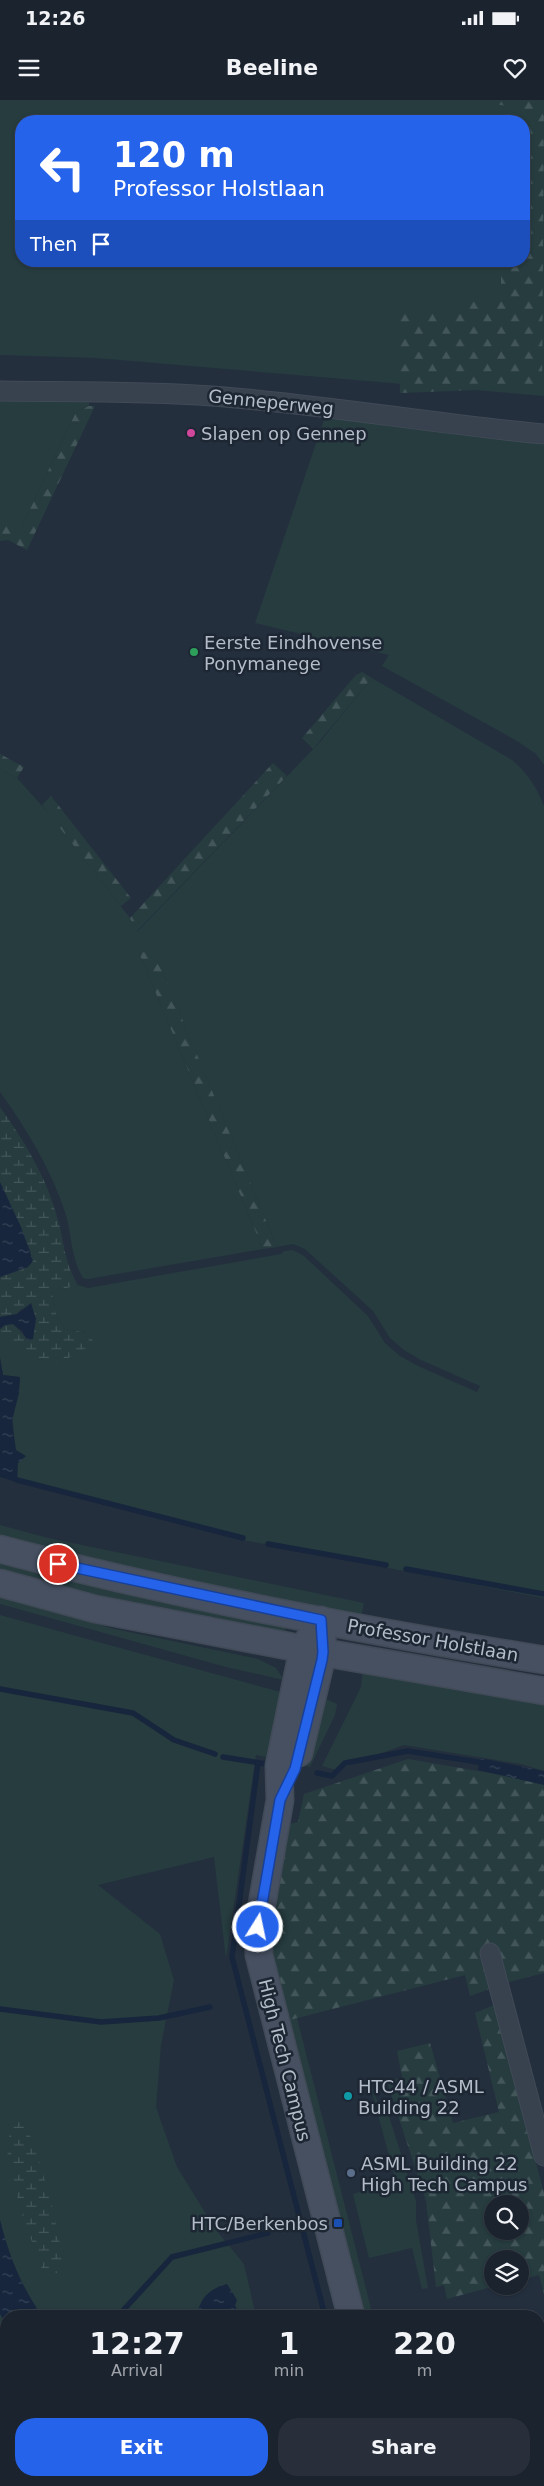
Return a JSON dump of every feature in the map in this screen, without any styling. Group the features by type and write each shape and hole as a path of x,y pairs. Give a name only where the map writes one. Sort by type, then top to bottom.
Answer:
{"main road":[{"name":"Professor Holstlaan","path":"0,1549 123,1579 389,1634 544,1660"},
{"name":"Professor Holstlaan","path":"0,1583 95,1609 313,1651 544,1691"},
{"name":"High Tech Campus","path":"321,1620 279,1766 280,1800 258,1927 260,1955 349,2310"}],"street":[{"name":"Genneperweg","path":"0,391 147,392 214,396 543,429"},
{"path":"490,1953 544,2156"}],"green space":[{"path":"0,100 544,100 544,396 96,358 0,355"},
{"path":"483,100 544,100 542,390 493,384 476,390 400,393 397,314 461,314 462,301 501,302 501,267 530,267 530,115 516,115 513,107 482,102"},
{"path":"0,400 89,400 89,406 76,412 22,526 0,526"},
{"path":"89,406 95,406 27,550 8,540 0,541 0,526 22,526 76,412"},
{"path":"326,414 495,433 544,445 544,765 536,754 517,741 382,666 389,655 255,623"},
{"path":"362,672 372,678 313,749 302,738 356,675"},
{"path":"372,678 512,760 531,781 544,806 544,1598 228,1537 221,1532 17,1482 13,1418 20,1377 3,1375 0,1358 0,1338 12,1339 43,1360 87,1333 65,1329 56,1314 52,1292 78,1285 88,1288 281,1254 284,1251 293,1250 304,1256 368,1316 385,1343 400,1356 477,1392 480,1386 421,1360 404,1350 390,1338 373,1311 305,1249 293,1244 277,1247 151,945 139,953 263,1249 88,1279 83,1278 76,1263 66,1215 46,1166 20,1121 0,1092 0,769 17,778 53,818 130,918 137,932 319,743"},
{"path":"0,754 24,767 17,778 0,769"},
{"path":"273,763 287,776 136,932 130,918"},
{"path":"51,796 131,898 121,906 42,805"},
{"path":"151,944 277,1247 263,1249 139,953"},
{"path":"0,1107 26,1147 48,1190 68,1261 78,1285 52,1292 56,1314 65,1329 87,1333 94,1342 69,1358 55,1362 41,1359 17,1343 0,1338 0,1329 5,1325 13,1324 27,1339 22,1308 17,1314 0,1317 0,1277 28,1267 31,1252 0,1182"},
{"path":"0,1525 48,1538 364,1603 361,1617 125,1570 0,1537"},
{"path":"0,1560 286,1627 284,1636 118,1602 0,1572"},
{"path":"0,1595 46,1607 110,1628 258,1659 276,1668 284,1680 226,1667 0,1604"},
{"path":"0,1615 288,1694 276,1759 256,1755 226,1959 214,1857 98,1885 160,1934 174,1980 161,2045 156,2107 177,2167 216,2230 244,2264 255,2310 237,2310 235,2305 237,2300 227,2285 202,2301 198,2310 38,2310 22,2282 7,2246 0,2220"},
{"path":"363,1669 544,1702 544,1771 521,1764 404,1745 336,1770 322,1766 361,1687"},
{"path":"324,1698 337,1704 335,1715 310,1767 306,1766"},
{"path":"408,1759 518,1778 544,1785 544,1973 509,1982 470,1996 465,1975 282,2022 268,1928 285,1825 298,1822 304,1794"},
{"path":"494,2005 544,2193 544,2294 539,2275 529,2278 529,2250 484,2250 484,2289 447,2299 444,2285 436,2287 426,2201 387,2082 402,2077 397,2051 430,2043 453,2123 499,2112 475,2013"},
{"path":"297,2018 371,2310 357,2310 282,2022"},
{"path":"368,2077 381,2111 387,2110 416,2201 416,2220 428,2288 422,2289 412,2248 369,2258 353,2194 396,2182"},
{"path":"12,2117 23,2122 34,2144 51,2201 63,2258 58,2273 43,2272 20,2209 7,2151"}],"water":[{"path":"0,1182 21,1227 33,1261 28,1267 0,1277"},
{"path":"31,1303 36,1319 33,1339 27,1340 22,1331 13,1324 5,1325 0,1329 0,1317 17,1314"},
{"path":"0,1358 3,1375 20,1377 19,1393 12,1421 16,1450 26,1456 18,1463 17,1482 0,1477"},
{"path":"480,1758 544,1771 544,1785 478,1770"},
{"path":"0,2220 16,2270 38,2310 0,2310"},
{"path":"227,2284 237,2300 235,2305 237,2310 198,2310 206,2295"}],"waterway":[{"path":"0,1472 17,1480 243,1538"},
{"path":"268,1544 386,1565"},
{"path":"406,1569 544,1594"},
{"path":"0,1689 133,1713 174,1740 215,1754"},
{"path":"317,1773 332,1776 345,1763 408,1751 484,1763"},
{"path":"223,1757 273,1765"},
{"path":"258,1763 232,1957 323,2310"},
{"path":"0,2009 101,2022 159,2018 210,2007"},
{"path":"123,2310 172,2257 268,2233"}],"place":[{"name":"Slapen op Gennep","path":"191,433"},
{"name":"Eerste Eindhovense Ponymanege","path":"194,652"},
{"name":"HTC44 / ASML Building 22","path":"348,2096"},
{"name":"ASML Building 22 High Tech Campus","path":"351,2173"},
{"name":"HTC/Berkenbos","path":"338,2223"}],"route":[{"path":"58,1564 321,1620 322,1660 295,1769 280,1800 258,1927"}]}
